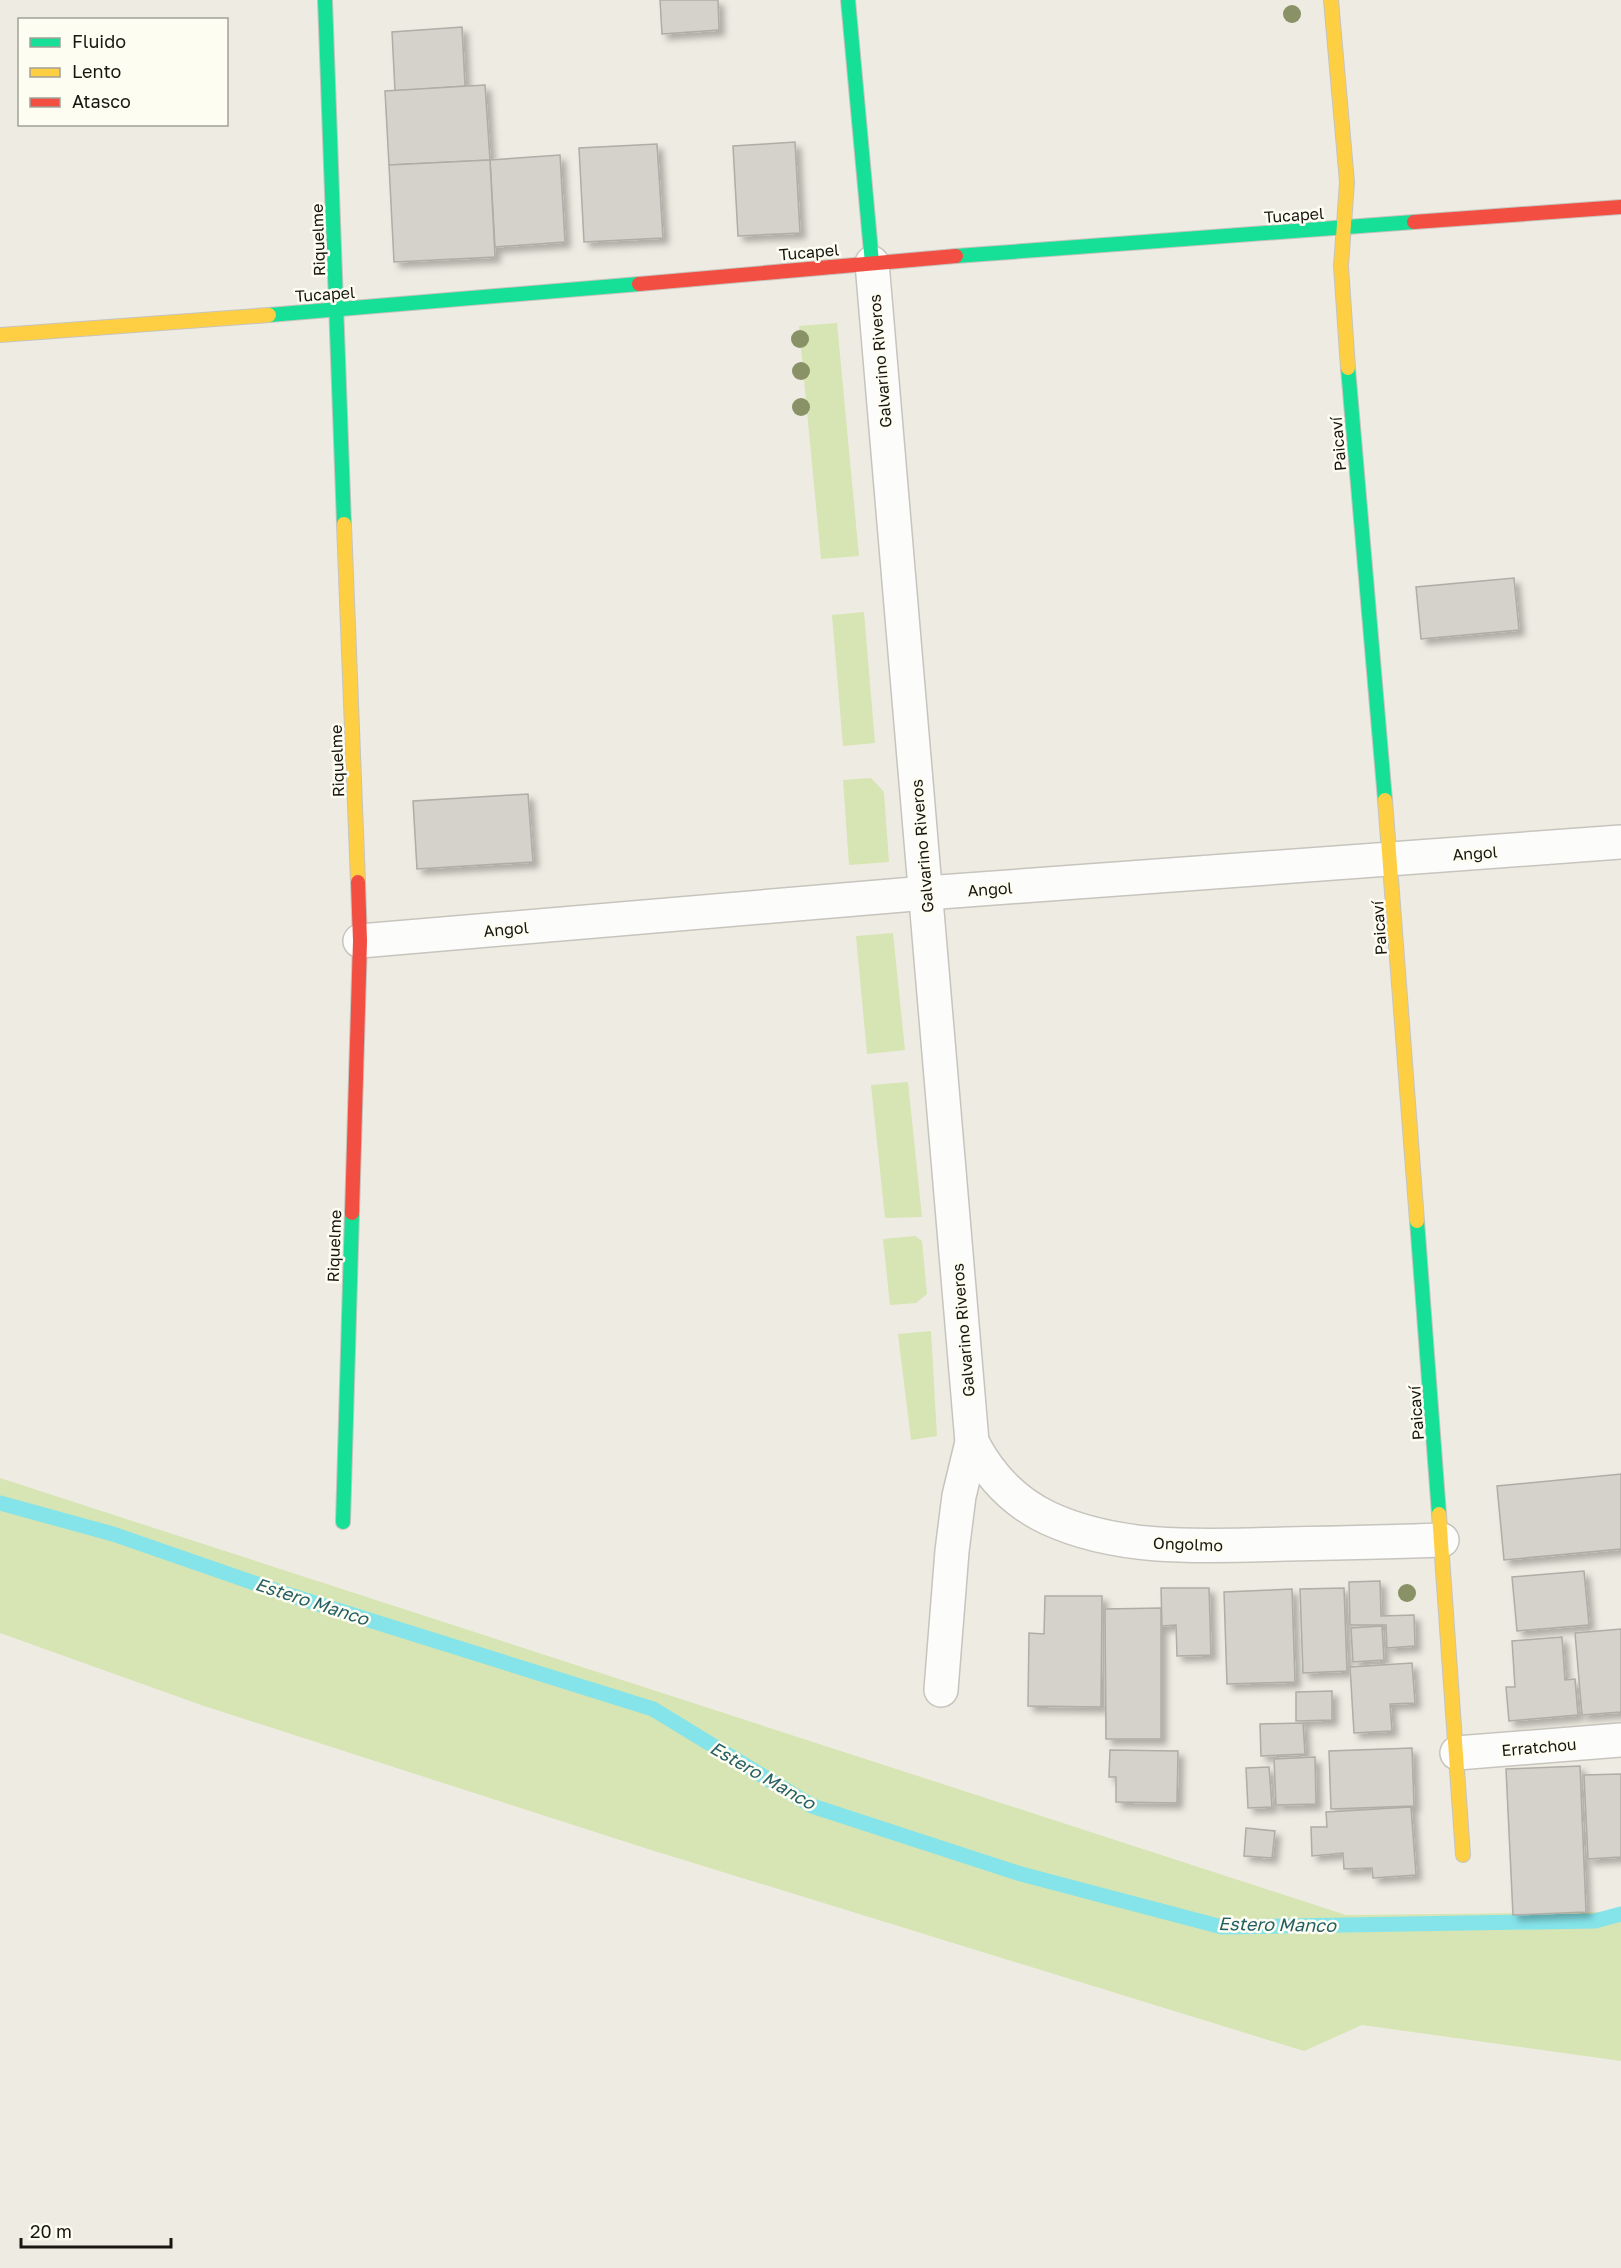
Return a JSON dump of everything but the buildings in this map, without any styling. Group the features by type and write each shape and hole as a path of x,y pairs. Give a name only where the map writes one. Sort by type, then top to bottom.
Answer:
{"street":[{"name":"Riquelme","path":"325,0 360,942 343,1522"},
{"name":"Galvarino Riveros","path":"848,0 972,1442 959,1496 952,1551 941,1690"},
{"name":"Paicaví","path":"1331,0 1347,182 1341,266 1342,295 1390,859 1442,1540 1463,1855"},
{"name":"Tucapel","path":"0,335 338,310 872,263 1621,207"},
{"name":"Angol","path":"360,942 926,893 1621,842"},
{"name":"Ongolmo","path":"972,1442 984,1465 1002,1486 1024,1503 1046,1517 1070,1527 1103,1535 1142,1542 1196,1545 1442,1540"},
{"name":"Erratchou","path":"1457,1753 1621,1740"}],"green space":[{"path":"837,323 859,556 821,559 799,326"},
{"path":"864,612 875,743 843,746 832,615"},
{"path":"871,778 884,792 889,862 849,865 843,780"},
{"path":"893,933 905,1050 867,1054 856,936"},
{"path":"908,1082 922,1217 885,1218 871,1085"},
{"path":"915,1236 922,1241 927,1294 916,1303 890,1305 883,1239"},
{"path":"931,1331 937,1436 911,1440 898,1334"},
{"path":"0,1478 1346,1915 1621,1912 1621,2061 1362,2025 1304,2051 648,1849 201,1705 0,1633"}],"waterway":[{"name":"Estero Manco","path":"0,1503 113,1534 286,1594 653,1709 812,1806 1021,1874 1222,1927 1595,1921 1621,1914"}],"traffic: fast":[{"path":"325,0 344,524"},
{"path":"848,0 872,263"},
{"path":"956,256 1414,222"},
{"path":"269,315 639,284"},
{"path":"1348,368 1385,800"},
{"path":"343,1522 352,1213"},
{"path":"1417,1221 1439,1514"}],"traffic: slow":[{"path":"1331,0 1347,182 1341,266 1348,368"},
{"path":"0,335 269,315"},
{"path":"344,524 358,882"},
{"path":"1385,800 1417,1221"},
{"path":"1439,1514 1463,1855"}],"traffic: jam":[{"path":"1414,222 1621,207"},
{"path":"639,284 956,256"},
{"path":"352,1213 360,941 358,882"}]}
